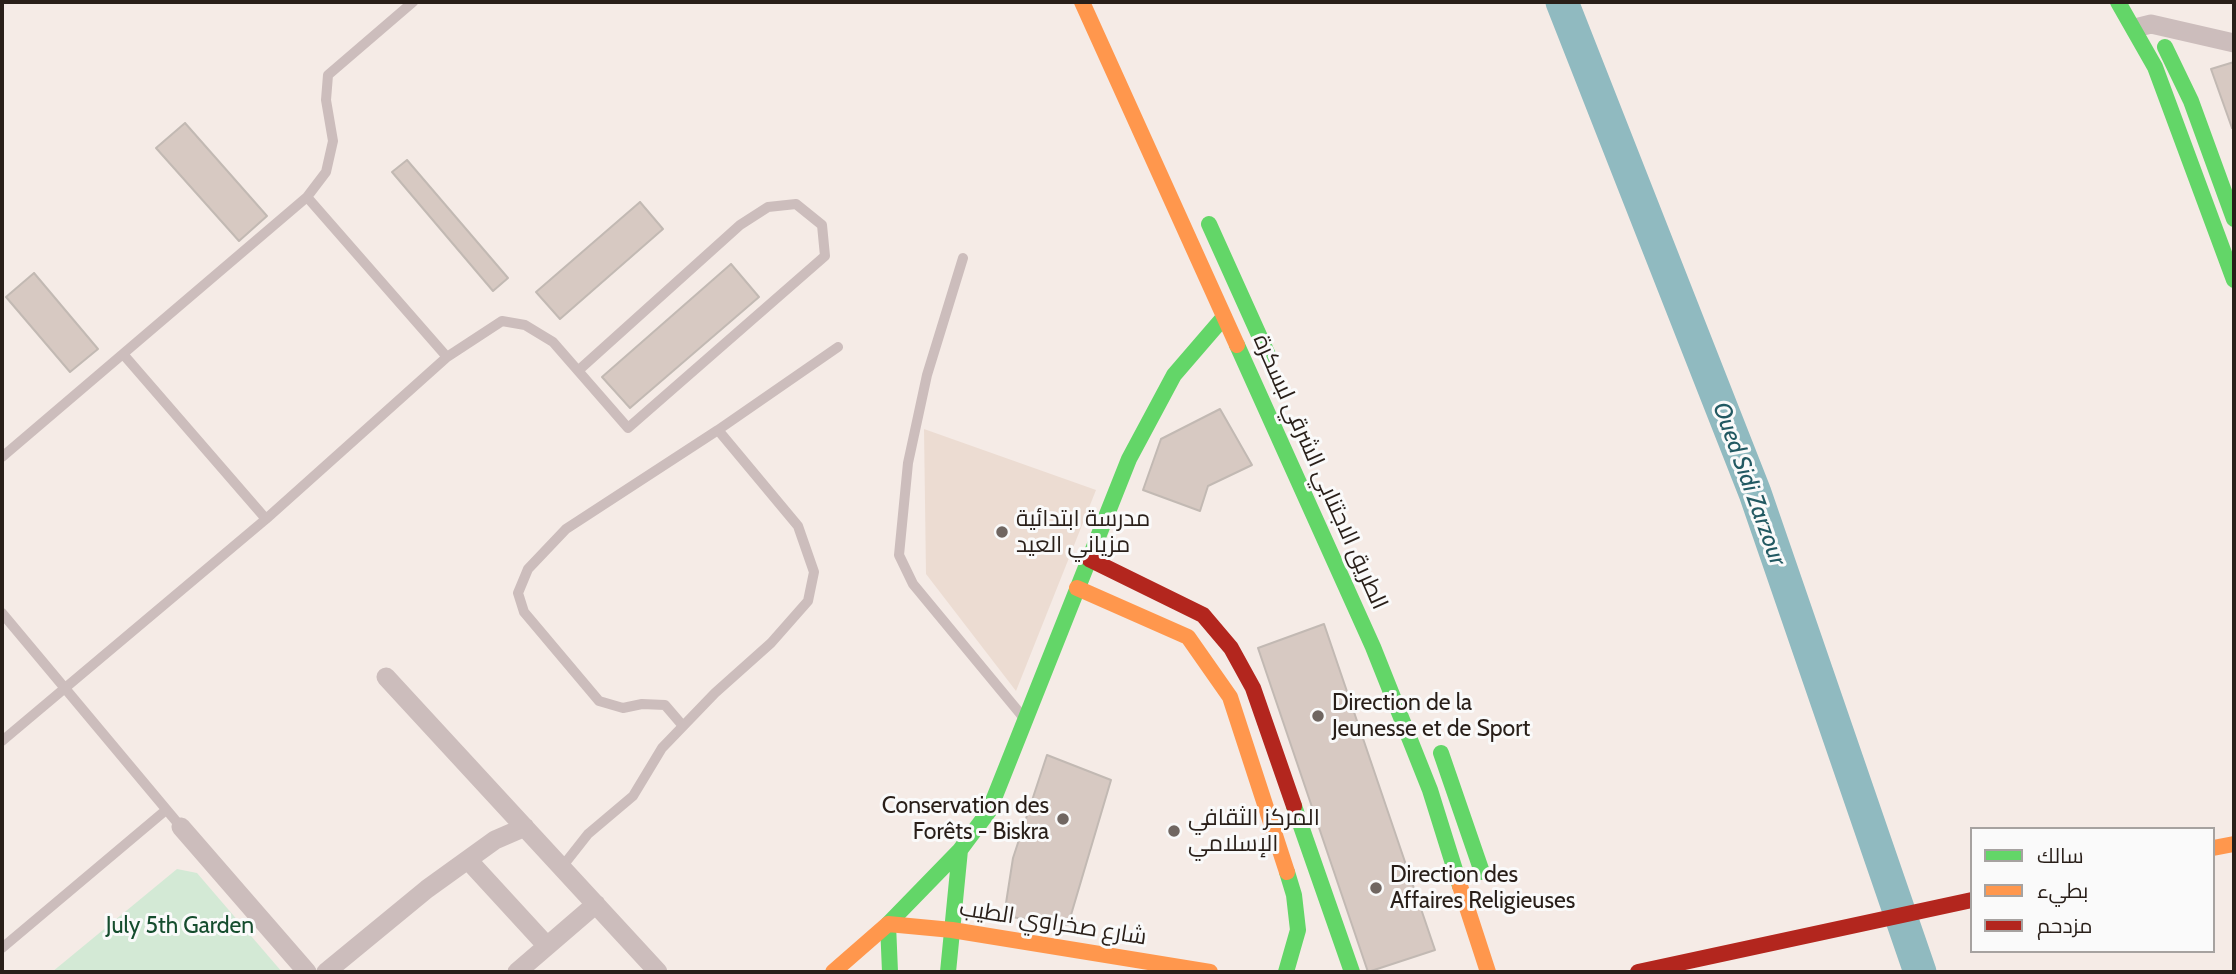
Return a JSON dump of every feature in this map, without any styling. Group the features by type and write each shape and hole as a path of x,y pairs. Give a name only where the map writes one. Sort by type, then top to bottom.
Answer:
{"main road":[{"name":"الطريق الاجتنابي الشرقي لبسكرة","path":"1082,2 1378,659 1430,790 1488,972"},
{"path":"2118,2 2143,22 2191,101 2234,219"},
{"path":"2143,22 2234,280"},
{"name":"الطريق الاجتنابي الشرقي لبسكرة","path":"1201,206 1274,366"},
{"path":"833,972 888,924 960,850 989,811 1129,458 1174,375 1224,317"},
{"path":"1089,559 1203,615 1231,648 1254,688 1317,928 1286,972"},
{"path":"1077,588 1188,638 1230,697 1294,895 1352,972"},
{"path":"1230,697 1254,688"},
{"path":"1433,734 1461,806 1485,883"},
{"path":"2215,848 2234,844"},
{"path":"948,972 960,850"},
{"path":"1638,972 1970,900"},
{"path":"888,924 890,972"},
{"name":"شارع صخراوي الطيب","path":"888,924 952,930 1172,969 1210,972"}],"street":[{"path":"2143,22 2234,43"},
{"path":"386,677 658,972"},
{"path":"181,827 307,972"},
{"path":"326,972 427,889 495,840 525,827"},
{"path":"468,860 547,946"},
{"path":"517,972 596,904"}],"lane":[{"path":"2,457 307,197 326,172 333,141 326,100 328,75 413,2"},
{"path":"307,197 447,357"},
{"path":"2,741 266,519 447,357 502,321 525,325 552,342 580,369 628,428 825,256 822,225 796,204 768,207 740,225 580,369"},
{"path":"963,257 927,375 911,450 899,555 913,584 1026,721"},
{"path":"683,726 665,705 642,704 623,708 599,701 524,612 519,593 528,569 566,529 718,430 838,347"},
{"path":"123,354 266,519"},
{"path":"562,867 588,834 633,796 662,748 771,643 808,601 814,572 799,526 718,430"},
{"path":"2,613 181,827"},
{"path":"2,948 166,810"}],"shaded area":[{"name":"مدرسة ابتدائية مزياني العيد","path":"924,429 1096,490 1016,691 926,574"}],"green space":[{"name":"July 5th Garden","path":"177,869 197,873 282,972 52,972"}],"building":[{"path":"2234,62 2234,127 2232,128 2211,69"},
{"path":"185,123 267,216 239,241 156,148"},
{"path":"407,160 508,278 493,291 392,172"},
{"path":"640,202 663,229 560,319 536,292"},
{"path":"731,264 759,297 630,408 602,377"},
{"path":"34,273 98,349 70,372 6,297"},
{"path":"1220,409 1252,465 1208,486 1200,511 1143,490 1161,439"},
{"path":"1324,624 1435,950 1368,972 1258,648"},
{"name":"Conservation des Forêts - Biskra","path":"1047,755 1111,780 1068,925 1004,916 1013,858"}],"waterway":[{"name":"Oued Sidi Zarzour","path":"1562,2 1755,493 1920,972"}],"traffic: fast":[{"path":"2118,2 2155,67 2234,280"},
{"path":"2165,47 2191,101 2234,219"},
{"path":"1209,224 1268,355"},
{"path":"890,972 888,924 960,850 989,811 1129,459 1174,375 1224,317"},
{"path":"1237,345 1373,647 1430,790 1460,886"},
{"path":"1441,753 1482,872"},
{"path":"1294,806 1352,972"},
{"path":"948,972 960,850"},
{"path":"1286,972 1298,930 1294,895 1287,872"}],"traffic: slow":[{"path":"1082,2 1237,345"},
{"path":"1077,588 1188,637 1230,697 1287,872"},
{"path":"2215,848 2234,844"},
{"path":"1460,886 1488,972"},
{"path":"833,972 888,924 952,930 1210,972"}],"traffic: jam":[{"path":"1089,559 1203,615 1231,648 1253,688 1294,806"},
{"path":"1638,972 1970,900"}],"place":[{"name":"مدرسة ابتدائية مزياني العيد","path":"1002,532"},
{"name":"Direction de la Jeunesse et de Sport","path":"1318,716"},
{"name":"Conservation des Forêts - Biskra","path":"1063,819"},
{"name":"المركز الثقافي الإسلامي","path":"1174,831"},
{"name":"Direction des Affaires Religieuses","path":"1376,888"}]}
